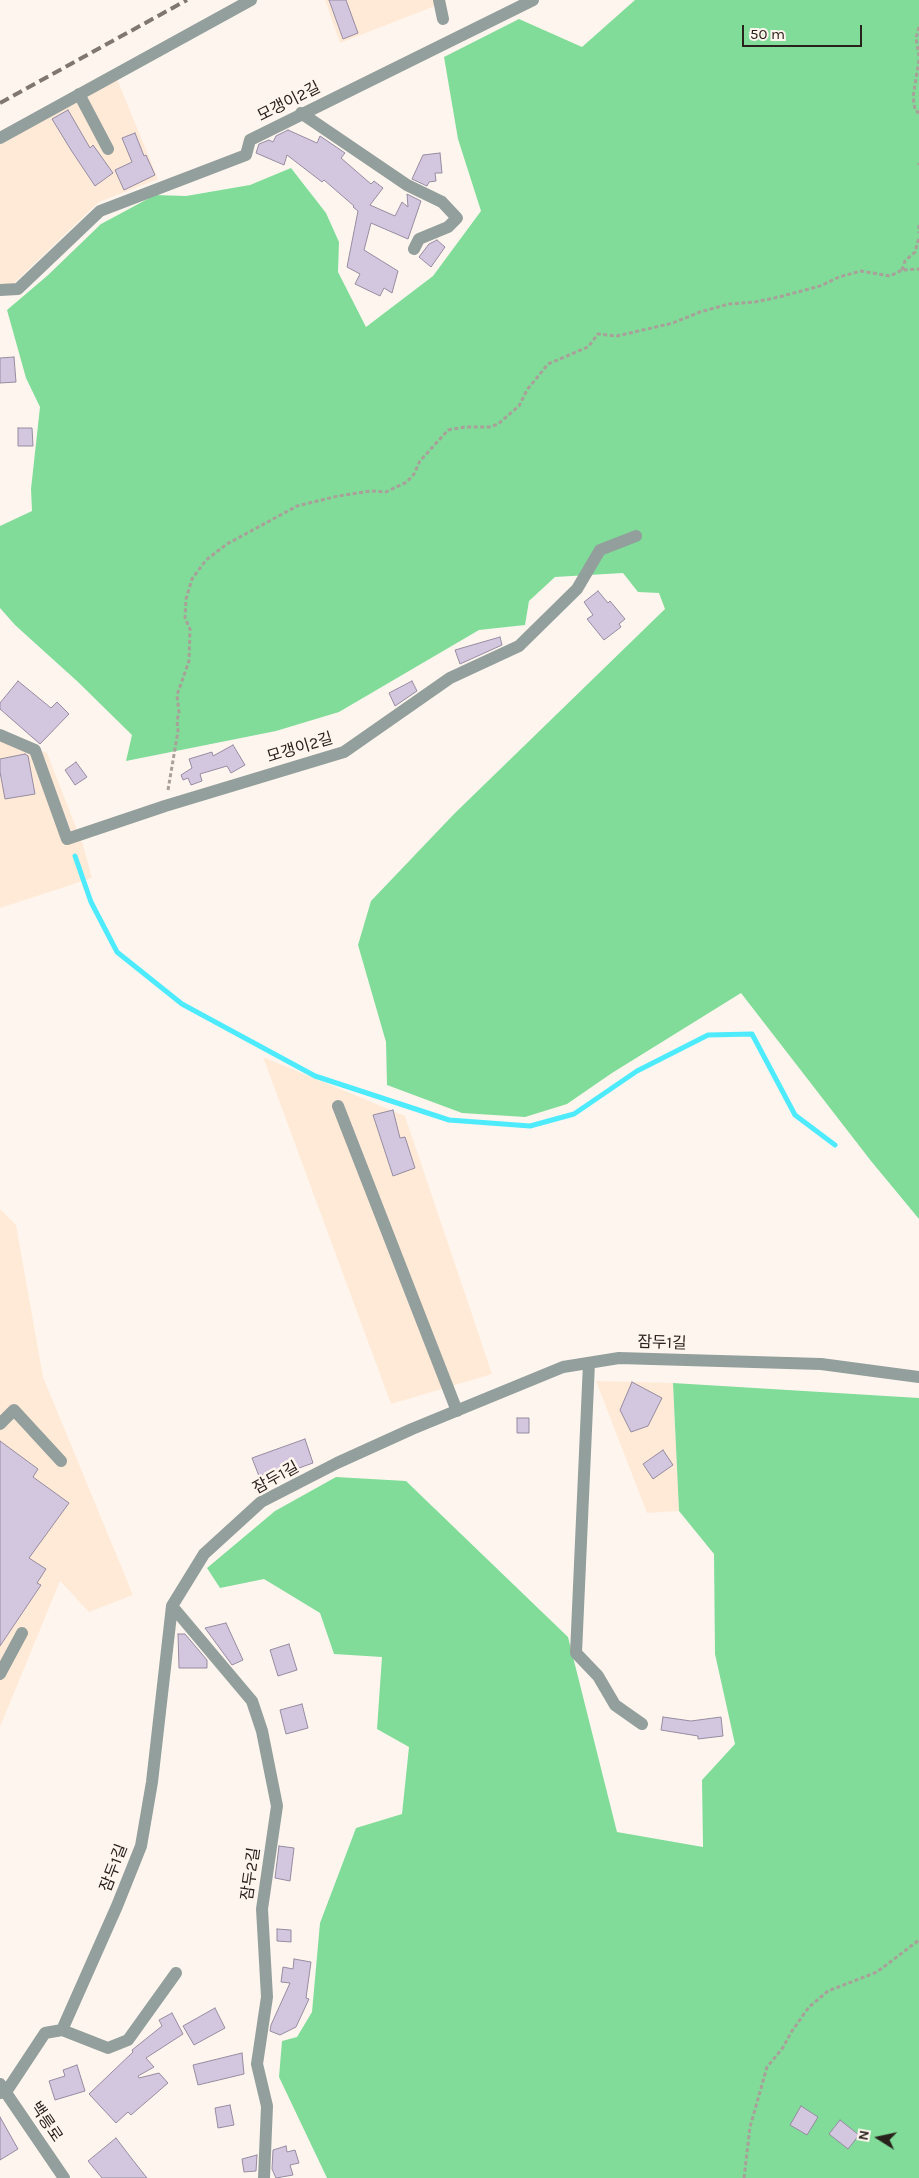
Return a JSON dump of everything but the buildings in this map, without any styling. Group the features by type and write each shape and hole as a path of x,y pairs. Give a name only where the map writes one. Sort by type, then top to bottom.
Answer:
{"street":[{"path":"0,138 250,0"},
{"path":"439,0 443,19"},
{"name":"모갱이2길","path":"0,290 18,289 100,212 246,155 250,140 301,113 533,0"},
{"path":"79,94 108,149"},
{"path":"301,113 408,185 442,202 457,218 448,227 419,239 414,249"},
{"name":"모갱이2길","path":"0,736 35,750 67,839 165,806 344,752 450,678 519,646 577,589 600,550 636,536"},
{"path":"338,1106 457,1411"},
{"name":"잠두1길","path":"62,2030 117,1906 141,1846 152,1782 172,1606 204,1554 261,1502 337,1463 457,1411 563,1368 589,1363 619,1358 821,1364 919,1377"},
{"path":"589,1363 576,1653 598,1676 615,1705 642,1724"},
{"path":"0,1424 14,1410 61,1461"},
{"name":"잠두2길","path":"172,1606 252,1701 262,1731 277,1806 262,1909 266,1997 257,2064 267,2106 264,2178"},
{"path":"0,1674 22,1633"},
{"path":"2,2090 45,2034 62,2030 108,2048 128,2040 176,1973"},
{"name":"백릉로","path":"2,2090 64,2178"}],"path":[{"path":"919,27 916,38 919,56"},
{"path":"919,60 913,97 915,110 919,113"},
{"path":"919,225 919,233"},
{"path":"902,270 905,261 915,252 919,237"},
{"path":"165,806 178,731 177,695 189,662 190,629 185,618 186,599 192,579 206,560 227,544 297,506 338,496 371,491 386,492 407,482 414,474 420,461 448,430 465,427 490,427 498,424 518,406 527,390 548,364 588,347 598,334 617,336 730,304 755,302 820,286 839,276 860,272 890,276 902,270 919,269"},
{"path":"744,2178 750,2128 767,2066 782,2049 792,2031 810,2007 828,1991 877,1972 919,1940"}],"shaded area":[{"path":"325,0 433,0 435,6 340,43"},
{"path":"117,79 158,179 99,202 13,284 0,285 0,144"},
{"path":"0,732 47,753 83,845 92,878 0,908"},
{"path":"263,1057 405,1116 492,1374 391,1404"},
{"path":"0,1209 16,1225 43,1377 133,1595 89,1612 60,1581 0,1727"},
{"path":"596,1381 673,1383 679,1511 647,1513"}],"green space":[{"path":"635,0 919,0 919,1219 871,1161 741,993 612,1073 567,1104 525,1117 462,1113 387,1085 386,1042 358,945 371,901 454,814 665,609 659,593 638,592 623,573 555,577 529,601 525,625 479,630 339,712 276,731 126,761 132,735 78,682 15,625 0,608 0,526 32,511 31,489 40,407 26,378 7,310 47,276 101,224 155,195 186,196 250,185 291,168 326,213 339,242 338,272 366,327 433,276 481,211 458,139 444,57 519,19 582,47"},
{"path":"673,1383 919,1398 919,2178 327,2178 279,2077 282,2041 297,2037 312,2012 320,1923 356,1828 402,1814 409,1747 377,1729 382,1657 334,1654 320,1613 264,1579 220,1588 207,1568 275,1511 336,1477 406,1481 568,1637 617,1832 703,1847 702,1780 735,1744 715,1654 714,1554 679,1511"}],"waterway":[{"path":"75,856 91,902 117,952 182,1004 315,1076 449,1120 530,1126 574,1114 637,1071 708,1035 752,1034 795,1115 835,1145"}],"railway":[{"path":"0,103 187,0"}]}
